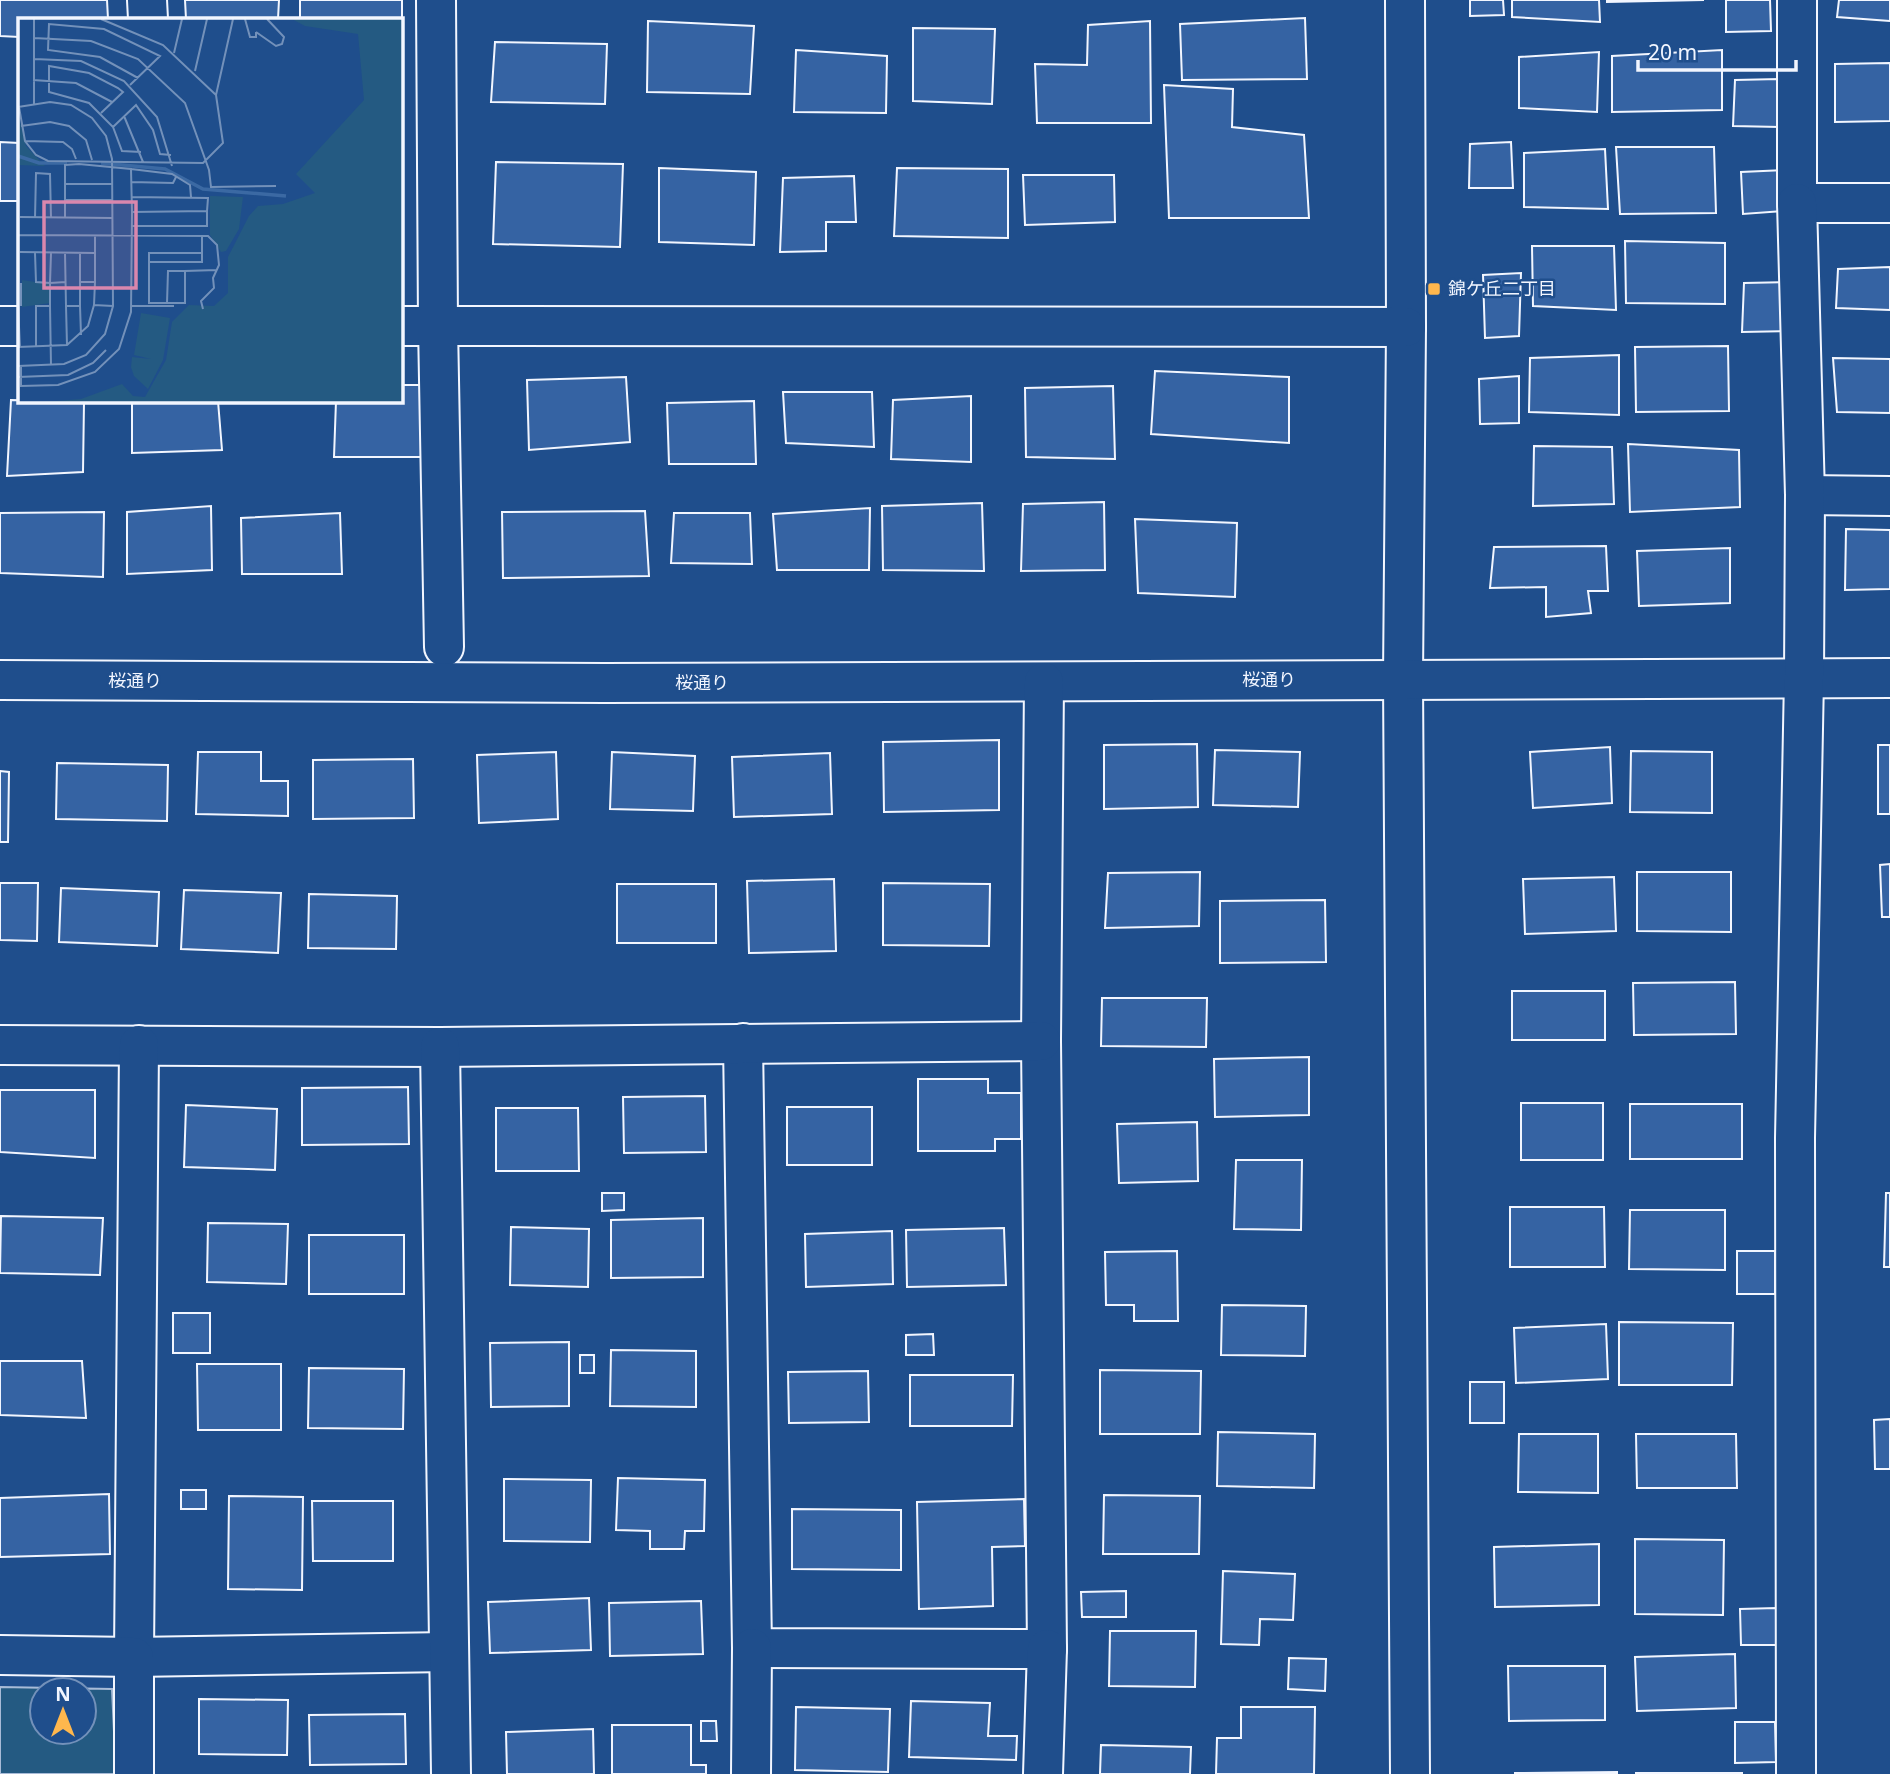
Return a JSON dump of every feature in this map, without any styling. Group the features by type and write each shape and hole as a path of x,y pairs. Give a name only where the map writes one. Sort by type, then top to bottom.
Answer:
{"street":[{"path":"147,0 148,18"},
{"path":"436,0 444,647"},
{"path":"1405,0 1403,679 1410,1774"},
{"path":"1796,1774 1795,1138 1805,495 1797,203 1797,0"},
{"path":"1797,203 1890,203"},
{"path":"0,326 18,326"},
{"path":"402,326 1406,327"},
{"path":"1805,495 1890,496"},
{"name":"桜通り","path":"0,680 605,683 1890,678"},
{"path":"1043,1774 1047,1649 1041,1041 1044,682"},
{"path":"0,1045 440,1047 1041,1041"},
{"path":"743,1043 752,1648 751,1774"},
{"path":"134,1774 139,1045"},
{"path":"440,1047 451,1774"},
{"path":"752,1648 1047,1649"},
{"path":"0,1655 134,1657 449,1652"}],"shaded area":[{"path":"0,1687 28,1688 28,1746 98,1746 98,1689 112,1689 116,1774 0,1774"}],"building":[{"path":"0,0 107,0 108,18 18,18 18,37 0,36"},
{"path":"185,0 279,0 278,18 186,18"},
{"path":"300,0 402,0 402,18 300,18"},
{"path":"1470,0 1503,0 1504,15 1470,16"},
{"path":"1512,0 1599,0 1600,22 1512,17"},
{"path":"1607,0 1704,0 1607,2"},
{"path":"1726,0 1770,0 1771,31 1726,32"},
{"path":"1839,0 1890,0 1890,21 1837,17"},
{"path":"1305,18 1307,79 1182,80 1180,24"},
{"path":"648,21 754,26 750,94 647,92"},
{"path":"1150,21 1151,123 1037,123 1035,64 1087,65 1088,25"},
{"path":"913,28 995,29 992,104 913,101"},
{"path":"495,42 607,44 605,104 491,102"},
{"path":"796,50 887,56 886,113 794,112"},
{"path":"1722,50 1722,110 1612,112 1612,56"},
{"path":"1599,52 1597,112 1519,108 1519,57"},
{"path":"1890,63 1890,121 1835,122 1835,64"},
{"path":"1779,79 1782,127 1733,126 1735,80"},
{"path":"1164,85 1233,89 1232,127 1304,135 1309,218 1169,218"},
{"path":"0,142 18,143 18,201 0,201"},
{"path":"1511,142 1513,188 1469,188 1470,144"},
{"path":"1616,147 1714,147 1716,213 1620,214"},
{"path":"1605,149 1608,209 1524,207 1524,153"},
{"path":"496,162 623,164 620,247 493,244"},
{"path":"659,168 756,172 754,245 659,242"},
{"path":"897,168 1008,169 1008,238 894,236"},
{"path":"1784,170 1784,211 1743,214 1741,172"},
{"path":"1023,175 1114,175 1115,222 1025,225"},
{"path":"854,176 856,222 826,222 826,251 780,252 783,178"},
{"path":"1625,241 1725,243 1725,304 1626,303"},
{"path":"1532,246 1614,246 1616,310 1533,306"},
{"path":"1890,267 1890,310 1836,308 1838,269"},
{"path":"1521,273 1519,336 1485,338 1483,275"},
{"path":"1786,282 1788,331 1742,332 1744,283"},
{"path":"1728,346 1729,411 1636,412 1635,347"},
{"path":"1619,355 1619,415 1529,412 1530,358"},
{"path":"1833,358 1890,359 1890,413 1837,412"},
{"path":"1155,371 1289,377 1289,443 1151,434"},
{"path":"1519,376 1519,423 1480,424 1479,379"},
{"path":"626,377 630,442 529,450 527,380"},
{"path":"402,385 423,385 424,457 334,457 336,402 402,402"},
{"path":"1113,386 1115,459 1026,457 1025,388"},
{"path":"783,392 872,392 874,447 786,443"},
{"path":"971,396 971,462 891,459 893,400"},
{"path":"11,400 84,402 83,472 7,476"},
{"path":"754,401 756,464 669,464 667,403"},
{"path":"132,402 218,402 222,450 132,453"},
{"path":"1628,444 1739,450 1740,507 1630,512"},
{"path":"1534,446 1612,447 1614,504 1533,506"},
{"path":"1104,502 1105,570 1021,571 1023,504"},
{"path":"982,503 984,571 883,570 882,506"},
{"path":"211,506 212,570 127,574 127,512"},
{"path":"870,508 869,570 777,570 773,514"},
{"path":"645,511 649,576 503,578 502,512"},
{"path":"104,512 103,577 0,573 0,513"},
{"path":"340,513 342,574 242,574 241,518"},
{"path":"674,513 750,513 752,564 671,563"},
{"path":"1135,519 1237,523 1235,597 1138,593"},
{"path":"1846,529 1890,530 1890,589 1845,590"},
{"path":"1606,546 1608,591 1588,591 1591,613 1546,617 1546,587 1490,588 1494,547"},
{"path":"1730,548 1730,603 1639,606 1637,551"},
{"path":"999,740 999,810 884,812 883,742"},
{"path":"1197,744 1198,807 1104,809 1104,745"},
{"path":"1878,745 1890,745 1890,814 1878,814"},
{"path":"1610,747 1612,803 1533,808 1530,752"},
{"path":"1215,750 1300,752 1298,807 1213,805"},
{"path":"1631,751 1712,752 1712,813 1630,812"},
{"path":"198,752 261,752 261,781 288,781 288,816 196,814"},
{"path":"556,752 558,819 479,823 477,755"},
{"path":"612,752 695,756 693,811 610,809"},
{"path":"830,753 832,814 734,817 732,757"},
{"path":"413,759 414,818 313,819 313,760"},
{"path":"57,763 168,765 167,821 56,819"},
{"path":"0,771 9,772 8,842 0,842"},
{"path":"1890,864 1890,917 1882,917 1880,865"},
{"path":"1200,872 1199,926 1105,928 1108,873"},
{"path":"1637,872 1731,872 1731,932 1637,931"},
{"path":"1614,877 1616,931 1525,934 1523,879"},
{"path":"834,879 836,951 749,953 747,881"},
{"path":"0,883 38,883 37,941 0,940"},
{"path":"883,883 990,884 989,946 883,945"},
{"path":"617,884 716,884 716,943 617,943"},
{"path":"61,888 159,892 157,946 59,942"},
{"path":"184,890 281,893 278,953 181,949"},
{"path":"309,894 397,896 396,949 308,948"},
{"path":"1325,900 1326,962 1220,963 1220,901"},
{"path":"1735,982 1736,1034 1634,1035 1633,983"},
{"path":"1512,991 1605,991 1605,1040 1512,1040"},
{"path":"1102,998 1207,998 1206,1047 1101,1046"},
{"path":"1309,1057 1309,1115 1215,1117 1214,1059"},
{"path":"918,1079 988,1079 988,1093 1021,1093 1021,1139 995,1139 995,1151 918,1151"},
{"path":"408,1087 409,1144 302,1145 302,1088"},
{"path":"0,1090 95,1090 95,1158 0,1152"},
{"path":"705,1096 706,1152 624,1153 623,1097"},
{"path":"1521,1103 1603,1103 1603,1160 1521,1160"},
{"path":"1630,1104 1742,1104 1742,1159 1630,1159"},
{"path":"186,1105 277,1109 275,1170 184,1167"},
{"path":"787,1107 872,1107 872,1165 787,1165"},
{"path":"496,1108 578,1108 579,1171 496,1171"},
{"path":"1197,1122 1198,1181 1119,1183 1117,1124"},
{"path":"1236,1160 1302,1160 1301,1230 1234,1229"},
{"path":"602,1193 624,1193 624,1210 602,1211"},
{"path":"1886,1193 1890,1193 1890,1267 1884,1267"},
{"path":"1510,1207 1604,1207 1605,1267 1510,1267"},
{"path":"1630,1210 1725,1210 1725,1270 1629,1269"},
{"path":"1,1216 103,1218 100,1275 0,1273"},
{"path":"703,1218 703,1277 611,1278 611,1220"},
{"path":"208,1223 288,1224 286,1284 207,1282"},
{"path":"511,1227 589,1229 588,1287 510,1285"},
{"path":"1004,1228 1006,1285 907,1287 906,1230"},
{"path":"892,1231 893,1284 806,1287 805,1234"},
{"path":"309,1235 404,1235 404,1294 309,1294"},
{"path":"1177,1251 1178,1321 1134,1321 1134,1305 1106,1305 1105,1252"},
{"path":"1737,1251 1775,1251 1775,1294 1737,1294"},
{"path":"1222,1305 1306,1306 1305,1356 1221,1355"},
{"path":"173,1313 210,1313 210,1353 173,1353"},
{"path":"1619,1322 1733,1323 1732,1385 1619,1385"},
{"path":"1606,1324 1608,1379 1516,1383 1514,1328"},
{"path":"933,1334 934,1355 906,1355 906,1335"},
{"path":"569,1342 569,1406 491,1407 490,1343"},
{"path":"611,1350 696,1351 696,1407 610,1406"},
{"path":"580,1355 594,1355 594,1373 580,1373"},
{"path":"0,1361 82,1361 86,1418 0,1415"},
{"path":"197,1364 281,1364 281,1430 198,1430"},
{"path":"309,1368 404,1369 403,1429 308,1428"},
{"path":"1100,1370 1201,1371 1200,1434 1100,1434"},
{"path":"868,1371 869,1422 789,1423 788,1372"},
{"path":"910,1375 1013,1375 1012,1426 910,1426"},
{"path":"1470,1382 1504,1382 1504,1423 1470,1423"},
{"path":"1890,1419 1890,1469 1875,1469 1874,1420"},
{"path":"1218,1432 1315,1434 1314,1488 1217,1486"},
{"path":"1519,1434 1598,1434 1598,1493 1518,1492"},
{"path":"1636,1434 1736,1434 1737,1488 1637,1488"},
{"path":"618,1478 705,1480 704,1531 685,1531 684,1549 650,1549 650,1531 616,1530"},
{"path":"504,1479 591,1480 590,1542 504,1541"},
{"path":"181,1490 206,1490 206,1509 181,1509"},
{"path":"109,1494 110,1554 0,1557 0,1498"},
{"path":"1104,1495 1200,1496 1199,1554 1103,1554"},
{"path":"229,1496 303,1497 302,1590 228,1589"},
{"path":"1024,1499 1025,1546 992,1547 993,1606 919,1609 917,1502"},
{"path":"312,1501 393,1501 393,1561 313,1561"},
{"path":"792,1509 901,1510 901,1570 792,1569"},
{"path":"1635,1539 1724,1540 1723,1615 1635,1614"},
{"path":"1599,1544 1599,1605 1495,1607 1494,1547"},
{"path":"1223,1571 1295,1574 1293,1620 1260,1619 1259,1645 1221,1644"},
{"path":"1126,1591 1126,1617 1082,1617 1081,1592"},
{"path":"589,1598 591,1650 490,1653 488,1602"},
{"path":"701,1601 703,1654 610,1656 609,1603"},
{"path":"1776,1608 1776,1645 1741,1645 1740,1609"},
{"path":"1110,1631 1196,1631 1195,1687 1109,1686"},
{"path":"1735,1654 1736,1708 1637,1711 1635,1657"},
{"path":"1289,1658 1326,1659 1325,1691 1288,1689"},
{"path":"1508,1666 1605,1666 1605,1720 1509,1721"},
{"path":"199,1699 288,1700 287,1755 199,1754"},
{"path":"911,1701 990,1703 988,1736 1017,1736 1016,1760 909,1757"},
{"path":"796,1707 890,1709 888,1772 795,1770"},
{"path":"1241,1707 1315,1707 1314,1774 1216,1774 1217,1738 1241,1738"},
{"path":"405,1714 406,1764 310,1765 309,1715"},
{"path":"701,1721 716,1721 717,1741 701,1741"},
{"path":"1735,1722 1775,1722 1776,1762 1735,1763"},
{"path":"612,1725 691,1725 691,1765 706,1765 706,1774 612,1774"},
{"path":"593,1729 594,1774 507,1774 506,1732"},
{"path":"1101,1745 1191,1747 1190,1774 1100,1774"},
{"path":"1515,1773 1617,1774 1515,1774"},
{"path":"1742,1773 1742,1774 1636,1774"}],"place":[{"name":"錦ケ丘二丁目","path":"1434,289"}]}
